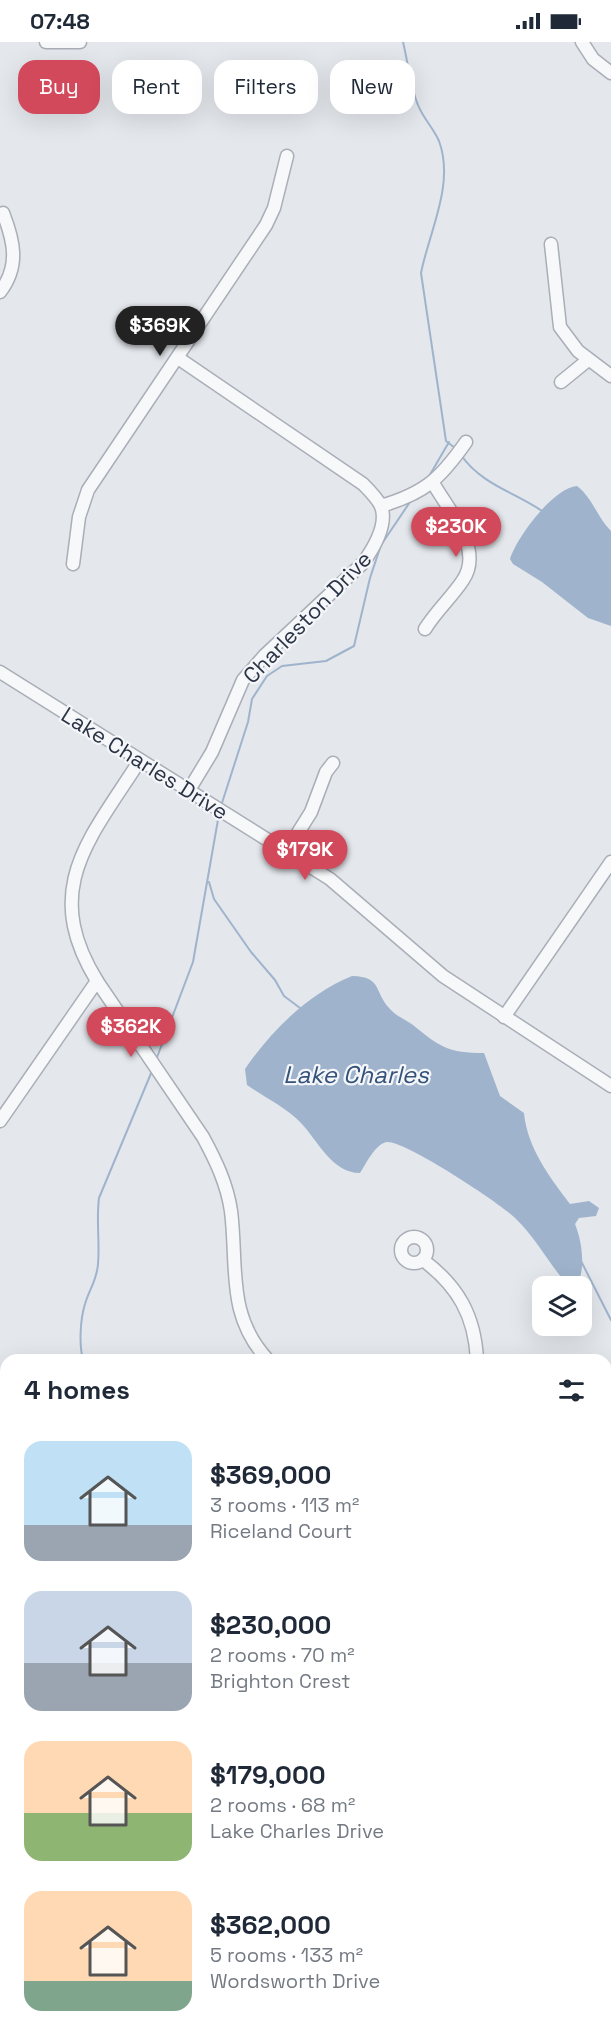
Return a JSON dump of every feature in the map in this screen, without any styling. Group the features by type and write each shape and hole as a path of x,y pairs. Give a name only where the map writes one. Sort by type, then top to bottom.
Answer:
{"street":[{"path":"45,42 80,42"},
{"path":"582,42 593,59 611,73"},
{"path":"73,564 79,517 88,490 266,225 274,208 287,156"},
{"path":"0,292 11,273 14,254 12,237 3,213"},
{"path":"551,243 560,327 578,351 611,376"},
{"path":"178,358 335,463 363,484 381,506 424,490 433,483 466,442"},
{"path":"561,382 588,360"},
{"path":"425,628 464,579 471,562 466,540 433,483"},
{"name":"Charleston Drive","path":"189,790 212,752 243,680 265,655 346,580 374,548 379,533 381,506"},
{"name":"Lake Charles Drive","path":"0,672 330,879 443,976 611,1086"},
{"path":"140,760 86,846 73,881 70,908 74,933 82,957 203,1137 218,1164 231,1211 238,1307 246,1330 264,1354"},
{"path":"286,852 311,812 326,772 333,763"},
{"path":"504,1017 611,862"},
{"path":"0,1121 97,981"},
{"path":"423,1260 454,1288 465,1305 473,1324 476,1354"}],"water":[{"path":"577,486 587,496 611,531 611,626 588,618 542,582 513,564 510,559 528,527 547,504 557,495"},
{"name":"Lake Charles","path":"352,976 369,979 392,1011 430,1039 453,1050 484,1053 500,1096 524,1113 535,1150 547,1173 562,1194 570,1204 589,1201 599,1208 596,1216 579,1218 575,1224 582,1255 580,1276 560,1276 534,1239 507,1211 453,1174 397,1144 387,1142 379,1146 360,1173 341,1168 326,1155 295,1118 247,1085 245,1069 266,1041 306,1003"}],"waterway":[{"path":"403,42 415,98 439,141 443,157 444,174 439,208 421,273 446,441 455,448"},
{"path":"428,478 449,442"},
{"path":"461,455 478,473 498,487 542,511"},
{"path":"221,806 248,722 252,699 267,676 282,666 326,661 354,646 370,578 381,545 410,502"},
{"path":"156,1060 193,962 219,814"},
{"path":"209,882 214,899 251,952 275,980 284,996 300,1008"},
{"path":"82,1354 83,1310 98,1264 99,1198 152,1071"},
{"path":"581,1261 611,1320"}]}
